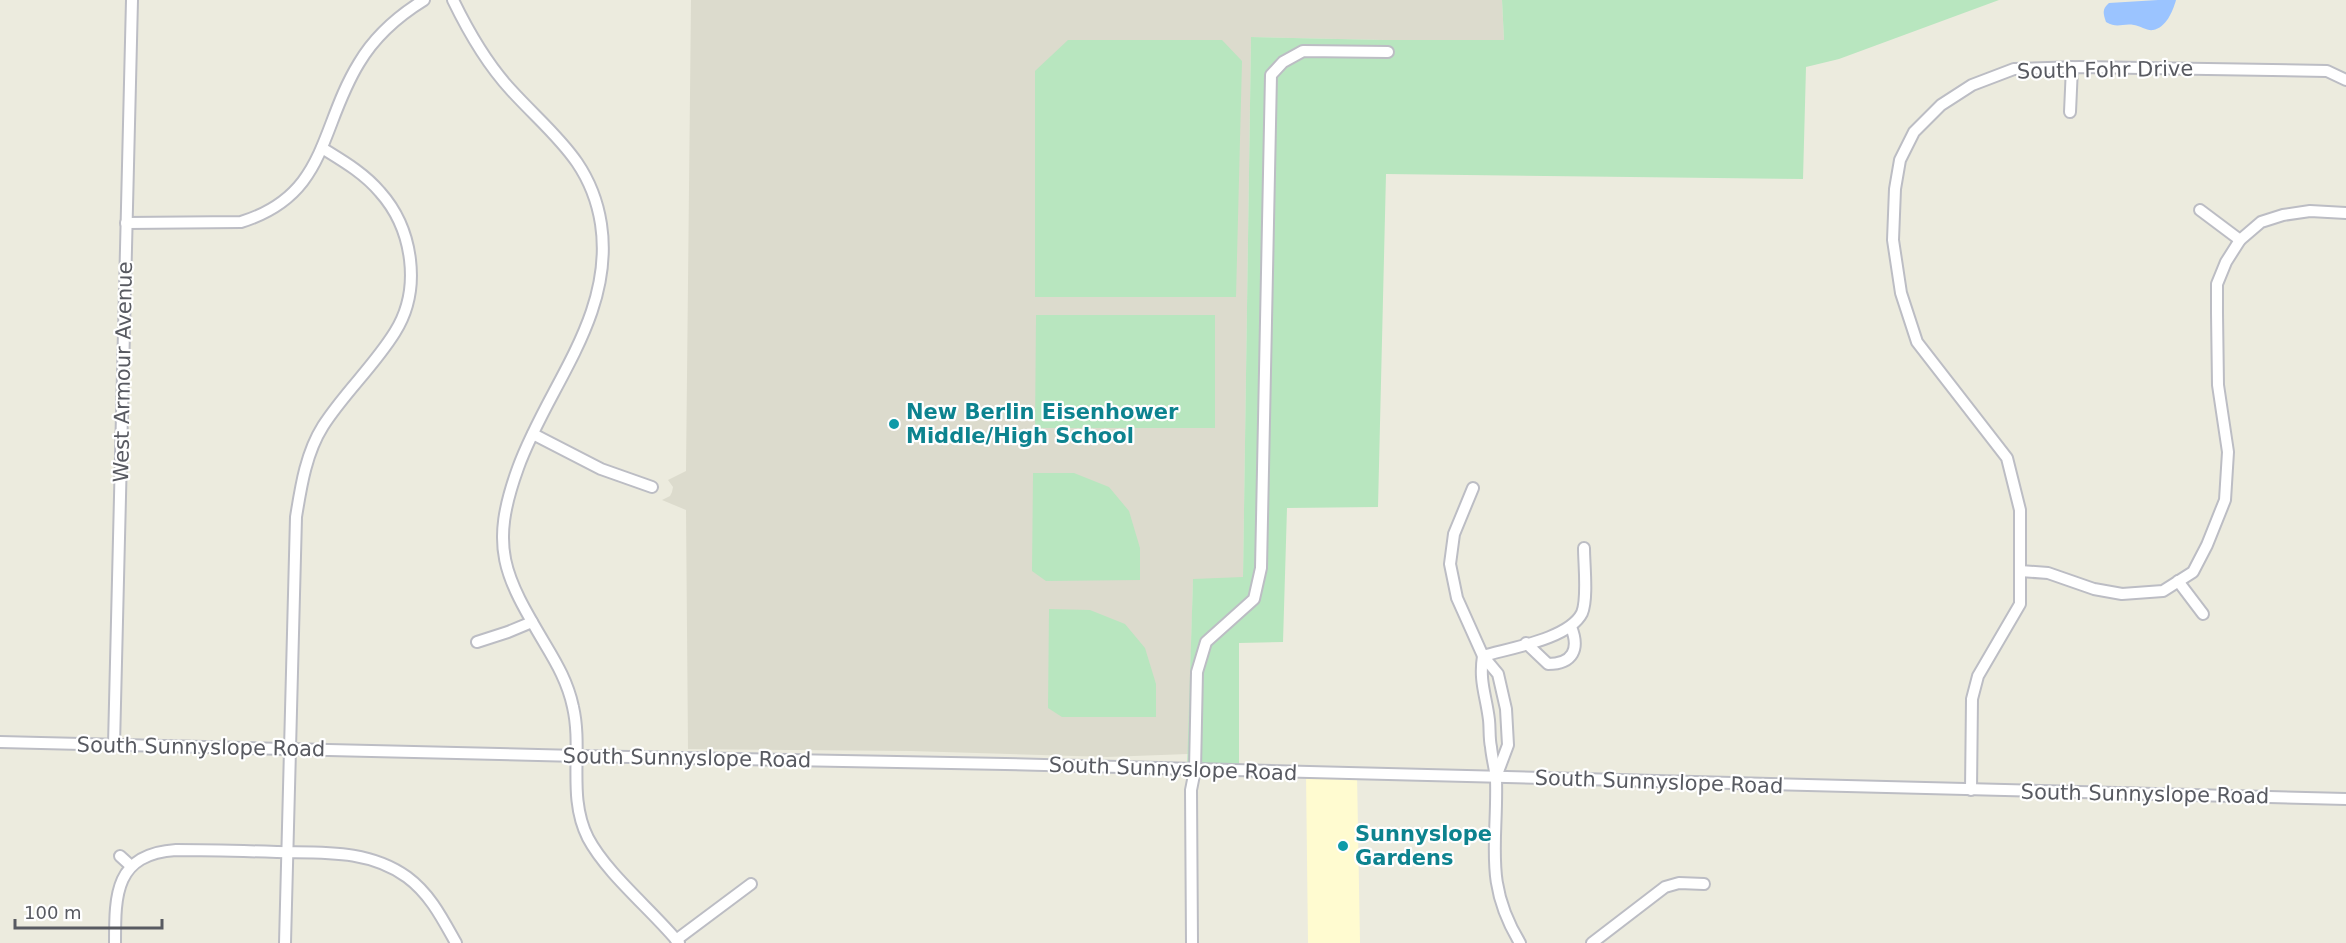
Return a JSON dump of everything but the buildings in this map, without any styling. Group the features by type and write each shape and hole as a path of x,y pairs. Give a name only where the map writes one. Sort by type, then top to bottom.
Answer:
{"street":[{"name":"West Armour Avenue","path":"114,745 132,0"},
{"path":"126,223 219,224 241,222 257,217 281,203 309,175 359,63 388,26 424,0"},
{"path":"453,0 497,73 574,155 597,205 601,226 602,263 592,315 532,434 510,495 503,547 512,585 567,685 577,726 577,807 587,836 601,857 677,941 751,884"},
{"path":"1192,943 1191,790 1195,770 1197,672 1206,642 1254,599 1261,568 1271,75 1283,62 1303,51 1388,52"},
{"path":"2070,112 2072,67"},
{"name":"South Fohr Drive","path":"1971,790 1974,686 2020,604 2020,510 2007,458 1917,342 1901,293 1893,240 1894,189 1900,160 1914,132 1941,105 1972,85 2014,69 2072,67 2327,71 2346,80"},
{"path":"285,943 296,517 306,466 323,426 396,331 409,296 411,274 408,247 397,216 390,204 364,176 322,148"},
{"path":"2200,210 2240,240"},
{"path":"2020,571 2048,573 2094,589 2122,594 2163,591 2193,572 2207,545 2224,500 2228,452 2218,385 2217,284 2226,262 2240,240 2261,222 2283,215 2310,211 2346,213"},
{"path":"532,434 601,469 652,487"},
{"path":"1473,489 1454,534 1450,564 1457,598 1483,656 1498,675 1506,709 1508,746 1496,777"},
{"path":"1483,656 1556,635 1571,627 1583,611 1584,548"},
{"path":"2178,581 2203,614"},
{"path":"477,642 532,622"},
{"path":"1526,643 1548,664 1557,664 1569,659 1574,650 1576,638 1571,627"},
{"path":"1483,656 1480,675 1489,720 1490,746 1496,777 1494,844 1496,880 1504,913 1521,943"},
{"name":"South Sunnyslope Road","path":"0,742 1005,764 2346,800"},
{"path":"115,943 116,899 124,875 131,866 151,854 164,850 359,856 386,865 406,876 423,891 435,905 456,943"},
{"path":"120,856 131,866"},
{"path":"1592,943 1665,887 1679,883 1704,884"}],"shaded area":[{"path":"691,0 1502,0 1504,40 1251,37 1243,578 1193,580 1188,754 1107,757 911,751 688,749 686,510 662,500 670,496 672,492 673,487 668,480 686,471"},
{"path":"1306,773 1357,774 1360,943 1308,943"}],"green space":[{"path":"1502,0 1999,0 1839,59 1806,67 1803,179 1386,174 1378,507 1287,508 1283,642 1239,643 1239,771 1187,770 1193,579 1243,577 1251,37 1504,40"},
{"path":"1068,40 1222,40 1242,61 1236,297 1035,297 1035,71"},
{"path":"1036,315 1215,315 1215,428 1035,428"},
{"path":"1033,473 1074,473 1109,487 1129,511 1140,548 1140,580 1046,581 1032,571"},
{"path":"1049,609 1090,610 1125,624 1145,648 1156,684 1156,717 1062,717 1048,708"}],"water":[{"path":"2176,0 2168,18 2158,29 2151,30 2134,25 2117,25 2106,22 2104,11 2109,3"}],"place":[{"name":"New Berlin Eisenhower Middle/High School","path":"894,424"},
{"name":"Sunnyslope Gardens","path":"1343,846"}]}
